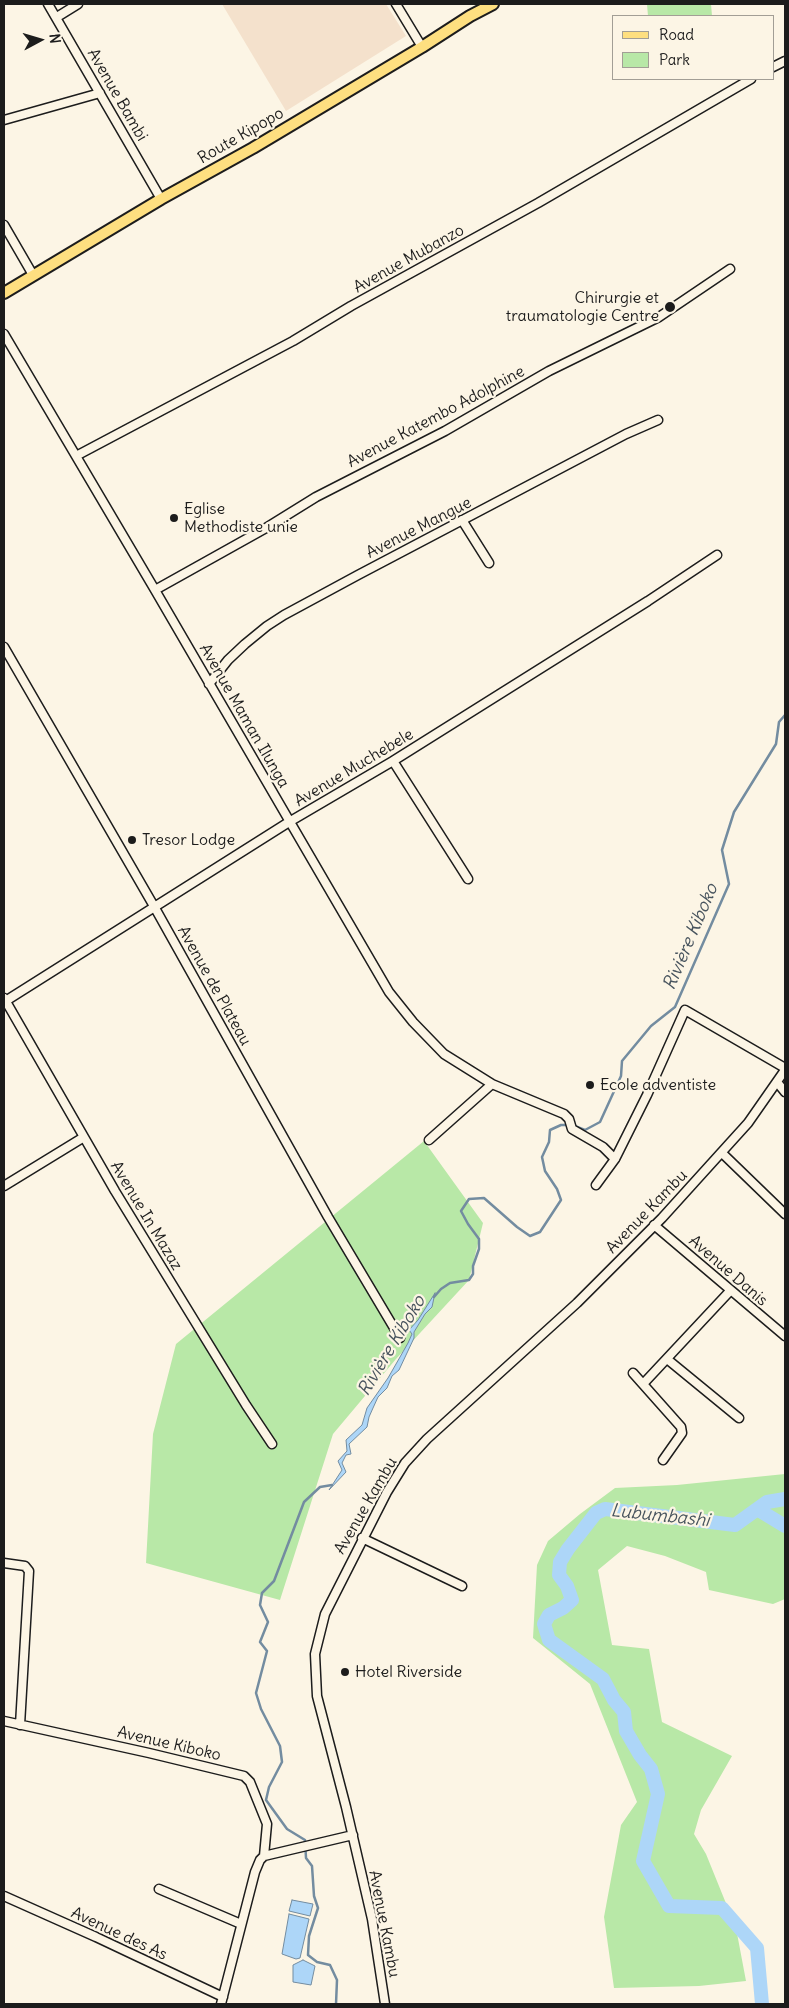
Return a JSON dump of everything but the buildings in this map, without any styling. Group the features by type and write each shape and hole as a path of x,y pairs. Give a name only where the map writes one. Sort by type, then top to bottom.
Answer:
{"main road":[{"name":"Route Kipopo","path":"4,293 161,199 253,148 422,47 470,16 493,4"}],"street":[{"name":"Avenue Bambi","path":"48,4 161,199"},
{"path":"57,17 78,4"},
{"path":"396,4 422,47"},
{"path":"774,66 785,60"},
{"name":"Avenue Mubanzo","path":"76,456 293,341 351,306 538,203 749,80"},
{"path":"4,120 100,93"},
{"path":"4,225 33,276"},
{"name":"Avenue Katembo Adolphine","path":"155,590 266,528 329,490 445,431 565,362 659,317 730,269"},
{"name":"Avenue Maman Ilunga","path":"4,334 389,992 436,1047 492,1084 564,1114 569,1119 570,1125 580,1134 603,1147 616,1159"},
{"name":"Avenue Mangue","path":"209,684 228,660 273,622 462,520 626,434 658,420"},
{"path":"462,520 489,563"},
{"name":"Avenue Muchebele","path":"4,1001 155,908 289,822 393,761 718,555"},
{"name":"Avenue de Plateau","path":"4,647 155,908 328,1218 400,1338"},
{"path":"393,761 468,879"},
{"name":"Avenue In Mazaz","path":"4,1001 194,1322 272,1444"},
{"path":"596,1185 616,1159 685,1010 785,1069"},
{"name":"Avenue Kambu","path":"385,2004 372,1919 317,1696 315,1654 325,1614 362,1538 396,1475 421,1445 576,1304 654,1225 722,1153 755,1114 785,1069"},
{"path":"777,1082 785,1092"},
{"path":"429,1140 492,1084"},
{"path":"4,1186 84,1137"},
{"path":"722,1153 785,1214"},
{"name":"Avenue Danis","path":"654,1225 785,1336"},
{"path":"643,1384 730,1291"},
{"path":"666,1359 739,1418"},
{"path":"633,1372 681,1427 682,1433 663,1460"},
{"path":"362,1538 462,1586"},
{"path":"4,1564 24,1565 29,1571 20,1725"},
{"name":"Avenue Kiboko","path":"4,1721 244,1776 250,1782 266,1824 264,1856"},
{"path":"222,2001 255,1872 264,1856 353,1836"},
{"path":"159,1889 242,1924"},
{"name":"Avenue des As","path":"4,1896 96,1937 184,1980 222,2001"}],"shaded area":[{"path":"222,4 386,4 406,36 286,111"}],"green space":[{"path":"647,4 711,4 712,15 648,15"},
{"path":"424,1141 483,1223 469,1280 396,1359 333,1434 280,1600 146,1563 153,1434 176,1344"},
{"path":"785,1474 785,1599 773,1604 709,1590 706,1572 665,1556 627,1546 598,1570 612,1645 649,1649 662,1722 732,1756 701,1810 694,1834 706,1854 736,1928 746,1981 699,1986 614,1988 604,1917 621,1825 637,1802 590,1684 533,1638 537,1565 548,1541 615,1488 677,1485"}],"water":[{"path":"435,1293 432,1307 425,1314 414,1332 414,1338 399,1370 392,1376 387,1388 378,1397 369,1417 367,1427 349,1444 351,1454 346,1455 342,1463 346,1472 329,1490 342,1470 338,1461 347,1451 346,1440 362,1425 367,1408 388,1378 408,1343 412,1334 409,1330 418,1320"},
{"path":"292,1900 313,1904 310,1916 289,1911"},
{"path":"289,1914 309,1919 300,1958 296,1959 282,1954"},
{"path":"303,1960 315,1966 311,1985 293,1982 293,1965"}],"waterway":[{"name":"Rivière Kiboko","path":"434,1297 450,1283 469,1280 473,1274 473,1266 479,1249 479,1239 461,1211 469,1199 484,1198 530,1236 540,1232 561,1200 557,1189 545,1171 542,1157 549,1142 550,1130 561,1125 572,1125 585,1130 600,1122 621,1076 622,1061 651,1026 675,1007 729,884 722,850 734,812 776,744 779,722 785,715"},
{"name":"Rivière Kiboko","path":"332,1485 320,1487 304,1502 274,1581 262,1593 260,1605 268,1622 260,1642 267,1651 256,1693 261,1709 280,1746 282,1762 269,1787 266,1800 287,1829 305,1840 306,1858 312,1866 314,1896 318,1908 309,1936 308,1955 317,1962 330,1965 337,1980 336,2004"},
{"name":"Lubumbashi","path":"762,2004 757,1948 722,1908 669,1906 643,1861 658,1794 651,1769 626,1731 624,1712 614,1700 603,1679 549,1640 544,1624 549,1615 563,1608 572,1600 567,1586 559,1575 560,1562 596,1513 605,1509 735,1525 767,1502 785,1499"},
{"name":"Lubumbashi","path":"757,1509 785,1526"}],"place":[{"name":"Chirurgie et traumatologie Centre","path":"670,307"},
{"name":"Eglise Methodiste unie","path":"174,518"},
{"name":"Tresor Lodge","path":"132,840"},
{"name":"Ecole adventiste","path":"590,1085"},
{"name":"Hotel Riverside","path":"345,1672"}]}
